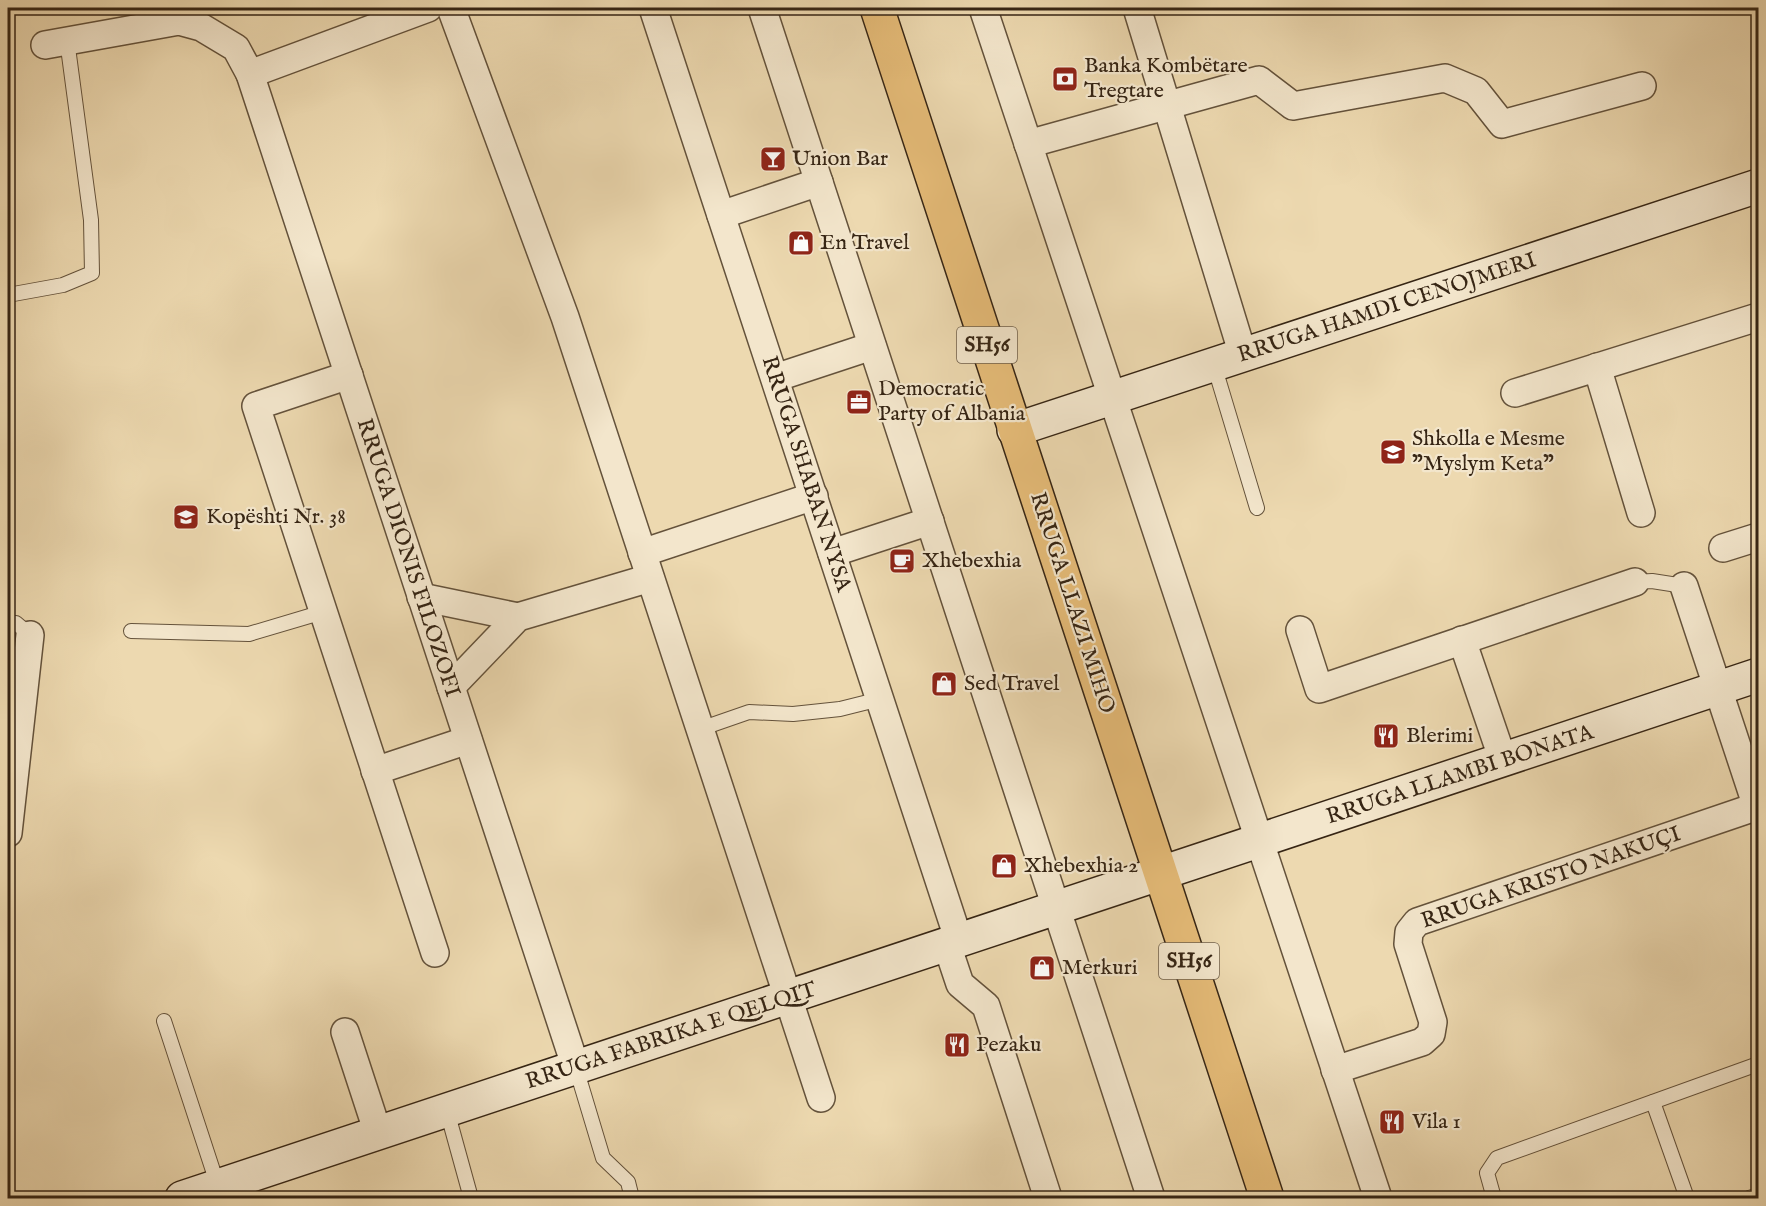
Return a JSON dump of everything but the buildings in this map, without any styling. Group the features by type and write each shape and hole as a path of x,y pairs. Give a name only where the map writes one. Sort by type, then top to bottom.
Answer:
{"main road":[{"name":"RRUGA LLAZI MIHO","path":"877,8 1267,1198"}],"street":[{"path":"250,74 428,8"},
{"path":"451,8 566,317 820,1098"},
{"name":"RRUGA SHABAN NYSA","path":"653,8 880,699 953,943 960,984 986,1006 1048,1198"},
{"path":"762,8 1151,1198"},
{"path":"983,8 1378,1198"},
{"path":"1137,8 1167,104 1229,360"},
{"name":"RRUGA DIONIS FILOZOFI","path":"56,43 179,21 201,27 236,48 250,74 576,1068"},
{"path":"1028,144 1259,80 1293,106 1445,78 1476,91 1502,124 1642,86"},
{"path":"721,215 819,182"},
{"name":"RRUGA HAMDI CENOJMERI","path":"1014,430 1758,186"},
{"path":"1515,393 1758,317"},
{"path":"775,378 873,346"},
{"path":"1597,367 1641,513"},
{"path":"349,375 256,406 435,953"},
{"path":"451,687 518,617 814,496"},
{"path":"832,553 930,521"},
{"path":"1723,548 1758,537"},
{"path":"1299,630 1319,689 1635,582"},
{"path":"1684,586 1758,807"},
{"path":"421,597 518,617"},
{"path":"8,833 19,629"},
{"path":"1462,640 1503,760"},
{"name":"RRUGA LLAMBI BONATA","path":"1161,874 1758,675"},
{"path":"375,771 468,740"},
{"name":"RRUGA KRISTO NAKUÇI","path":"1335,1071 1422,1042 1431,1034 1434,1022 1408,944 1409,932 1417,922 1758,807"},
{"name":"RRUGA FABRIKA E QELQIT","path":"199,1194 1161,874"},
{"path":"345,1032 378,1133"}],"lane":[{"path":"8,295 63,285 92,273 91,220 56,43"},
{"path":"1229,360 1257,508"},
{"path":"1635,582 1652,581 1684,586"},
{"path":"131,631 249,634 323,612"},
{"path":"700,729 749,712 793,714 840,709 880,699"},
{"path":"164,1021 199,1194"},
{"path":"1494,1198 1488,1173 1497,1158 1758,1064"},
{"path":"576,1068 603,1158 628,1182 633,1198"},
{"path":"1653,1102 1687,1198"},
{"path":"447,1111 471,1198"},
{"path":"1749,1198 1758,1195"}],"place":[{"name":"Banka Kombëtare Tregtare","path":"1065,79"},
{"name":"Union Bar","path":"773,159"},
{"name":"En Travel","path":"801,243"},
{"name":"Democratic Party of Albania","path":"859,402"},
{"name":"Shkolla e Mesme \"Myslym Keta\"","path":"1393,452"},
{"name":"Kopështi Nr. 38","path":"186,517"},
{"name":"Xhebexhia","path":"902,561"},
{"name":"Sed Travel","path":"944,684"},
{"name":"Blerimi","path":"1386,736"},
{"name":"Xhebexhia 2","path":"1004,866"},
{"name":"Merkuri","path":"1042,968"},
{"name":"Pezaku","path":"957,1045"},
{"name":"Vila 1","path":"1392,1122"}]}
